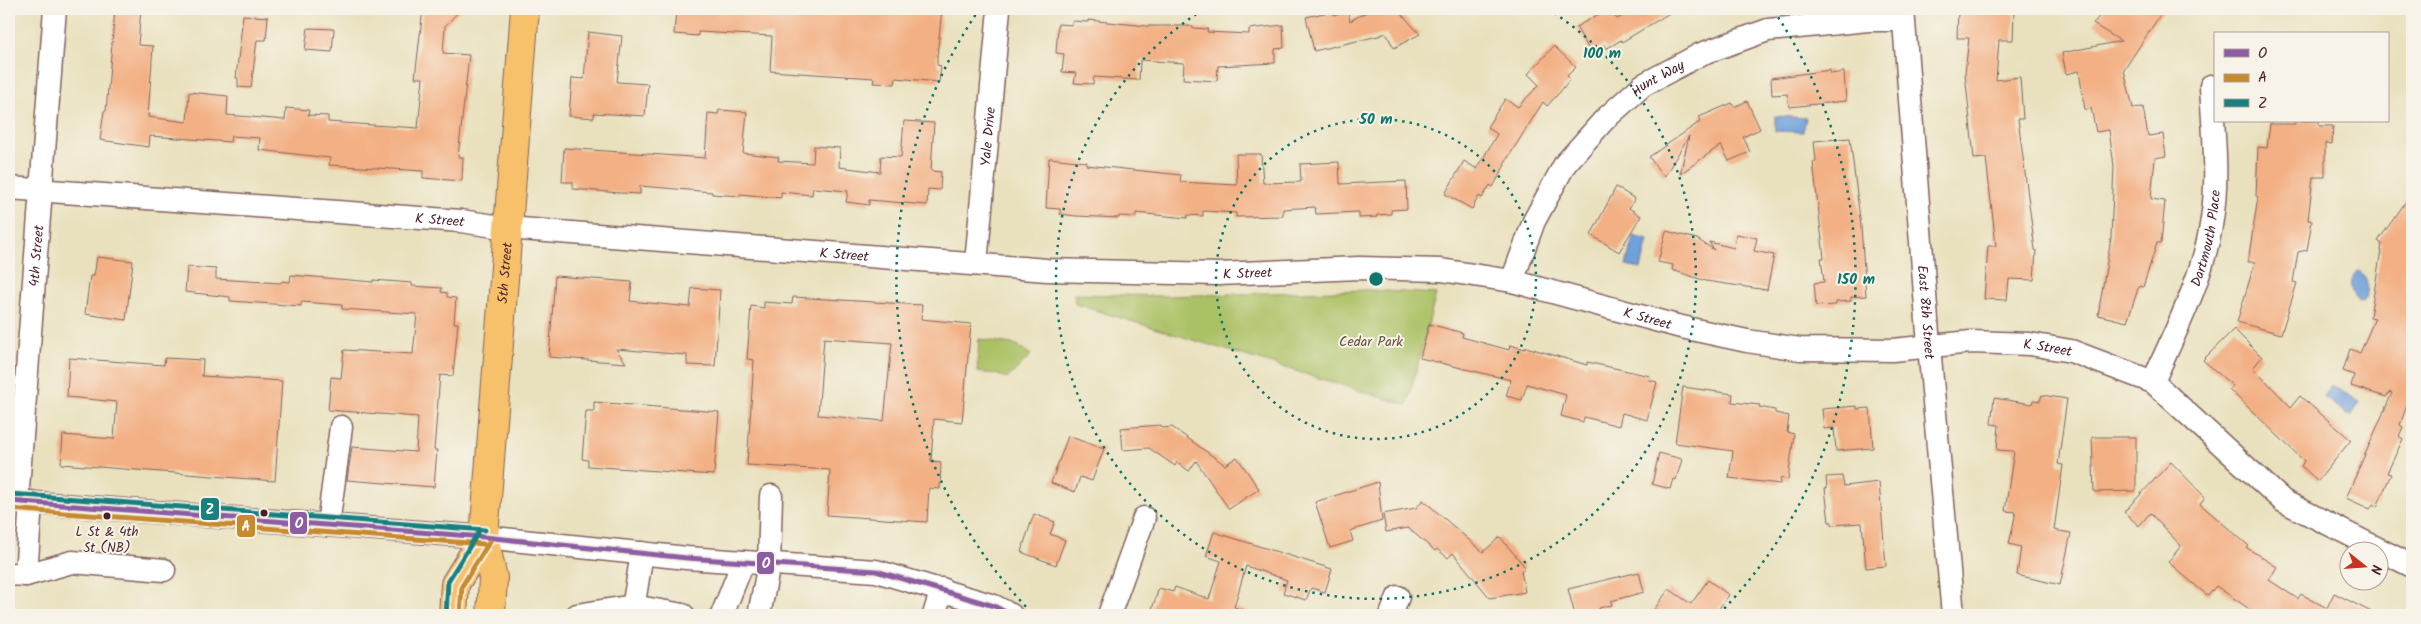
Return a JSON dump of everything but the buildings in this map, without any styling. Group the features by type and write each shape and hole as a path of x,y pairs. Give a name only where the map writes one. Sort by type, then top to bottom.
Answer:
{"main road":[{"name":"5th Street","path":"491,615 494,578 484,536 526,9"},
{"name":"5th Street","path":"453,615 455,584 484,536"}],"street":[{"name":"4th Street","path":"17,574 19,501 55,9"},
{"name":"Yale Drive","path":"976,264 999,9"},
{"name":"Hunt Way","path":"1512,281 1534,221 1565,164 1604,120 1643,85 1700,54 1768,30 1868,20 1904,14"},
{"name":"East 8th Street","path":"1904,14 1928,346 1953,615"},
{"name":"Dartmouth Place","path":"2153,382 2196,286 2212,219 2215,168 2211,86"},
{"name":"K Street","path":"9,188 461,221 508,228 1046,270 1218,274 1360,268 1441,270 1512,281 1677,326 1800,349 1841,351 1971,342 2030,344 2070,351 2153,382 2283,501 2411,560"},
{"path":"328,525 340,427"},
{"path":"759,615 769,564 771,496"},
{"path":"19,501 484,536 642,553 876,571 942,589 994,606 1011,615"},
{"path":"1109,615 1144,518"},
{"path":"632,611 642,553"},
{"path":"17,574 72,562 164,570"},
{"path":"722,615 743,562"},
{"path":"934,615 942,589"},
{"path":"577,615 632,611 683,615"}],"green space":[{"name":"Cedar Park","path":"1368,290 1436,294 1407,405 1075,304 1074,294 1166,296"},
{"path":"979,339 1017,345 1031,355 1008,378 977,372"}],"water":[{"path":"1775,116 1806,118 1803,132 1775,131"},
{"path":"1633,236 1648,240 1641,269 1626,266"},
{"path":"2357,271 2361,272 2367,283 2366,295 2362,302 2357,301 2352,286 2352,278"},
{"path":"2331,385 2360,402 2352,415 2346,415 2344,411 2323,397"}],"transit line":[{"name":"Z","path":"10,494 485,530"},
{"name":"O","path":"9,501 484,537 687,558 876,571 994,606 1011,615"},
{"name":"A","path":"9,509 483,544"},
{"name":"Z","path":"446,615 448,581 478,533"},
{"name":"A","path":"460,615 462,586 490,541"}],"place":[{"name":"L St & 4th St (NB)","path":"107,516"}]}
